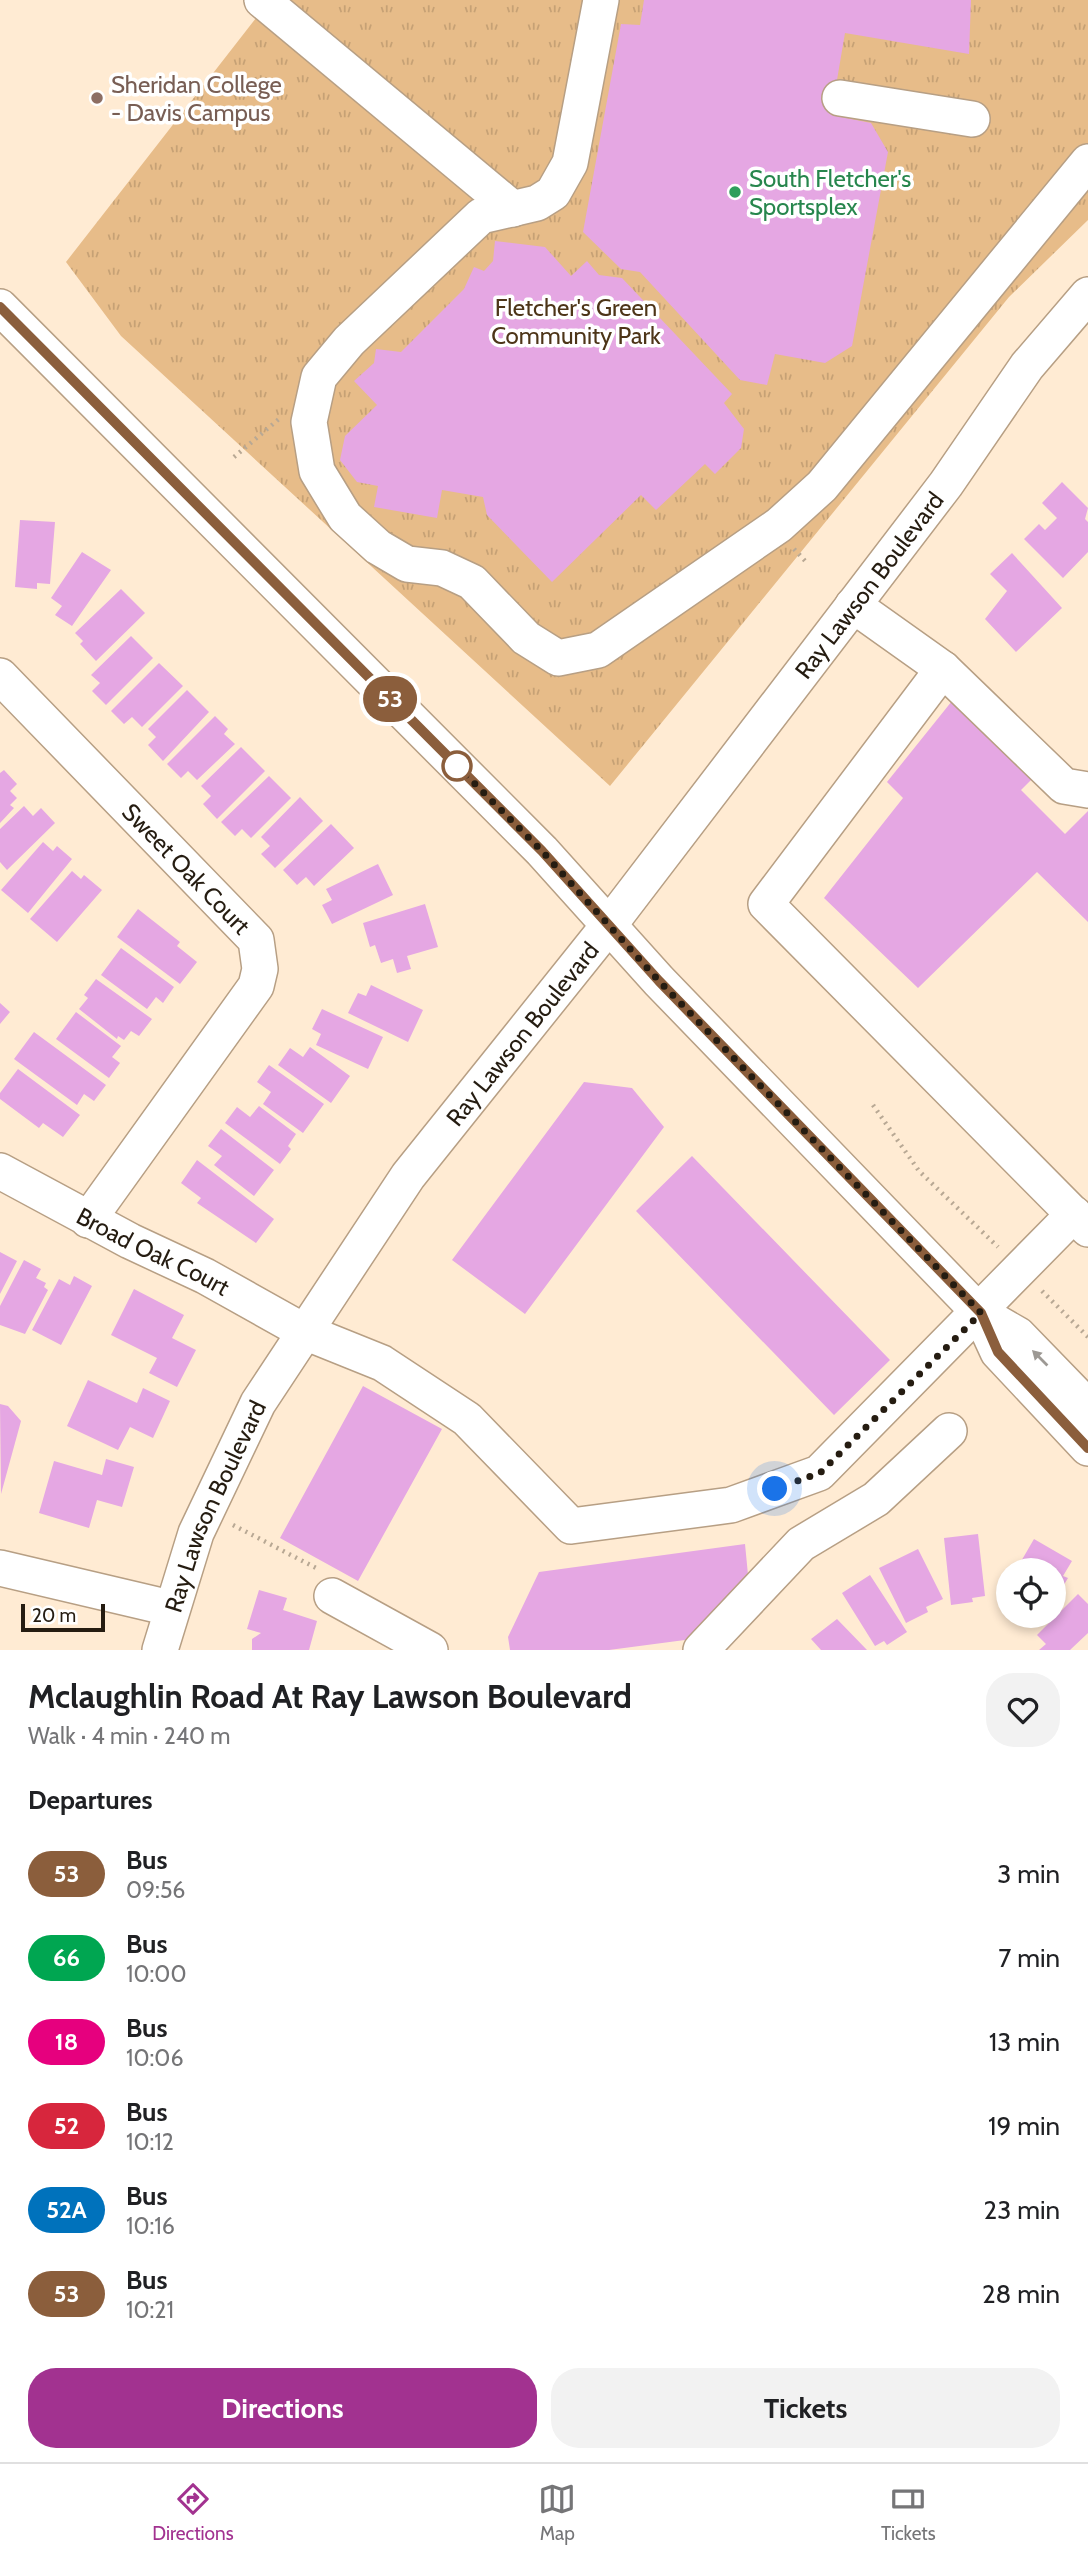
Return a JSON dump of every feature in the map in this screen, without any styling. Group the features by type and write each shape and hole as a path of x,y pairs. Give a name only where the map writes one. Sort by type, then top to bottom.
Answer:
{"street":[{"path":"262,0 513,209"},
{"path":"601,0 570,163 553,193 537,203 481,216 349,341 319,377 309,422 317,471 345,517 378,547 407,564 442,568 472,582 526,638 558,658 598,650 779,525 822,486 1088,162"},
{"path":"840,98 972,119"},
{"name":"Ray Lawson Boulevard","path":"160,1650 170,1608 206,1514 258,1403 408,1176 609,925 946,484 1027,366 1088,295"},
{"path":"0,307 542,851 609,925 981,1313 1017,1335 1088,1407"},
{"path":"853,605 943,669 1064,786 1088,790"},
{"path":"943,669 766,904 1081,1222 1022,1270 981,1313"},
{"name":"Sweet Oak Court","path":"0,676 256,940 260,969 256,986 88,1220"},
{"name":"Broad Oak Court","path":"0,1171 88,1220 205,1276 305,1332 382,1363 467,1419 571,1526 731,1506 820,1473 981,1313"},
{"path":"981,1313 998,1352 1088,1448"},
{"path":"701,1650 801,1544 876,1499 948,1431"},
{"path":"0,1568 170,1608"},
{"path":"338,1600 430,1650"}],"path":[{"path":"234,457 283,416 309,422"},
{"path":"873,1105 919,1171 1088,1337"},
{"path":"206,1514 246,1530 342,1583 338,1600"}],"green space":[{"name":"Fletcher's Green Community Park","path":"270,0 1088,0 1088,220 1009,297 610,786 121,336 66,262"}],"building":[{"name":"South Fletcher's Sportsplex","path":"644,0 971,0 969,54 845,33 831,115 871,123 888,152 852,346 825,363 775,354 767,385 740,380 640,272 621,269 583,232 621,24 640,25"},
{"path":"495,241 545,247 571,276 587,261 599,275 622,278 732,394 724,403 744,429 741,448 715,474 705,464 656,510 641,495 552,582 487,515 483,497 442,490 437,518 374,507 378,486 357,482 340,460 345,436 377,405 354,381 374,363 376,349 401,352 464,289 474,267 484,271 493,261"},
{"path":"1062,482 1088,508 1085,519 1088,522 1088,552 1063,578 1024,539 1039,524 1045,530 1057,518 1042,503"},
{"path":"20,520 55,522 50,584 37,583 37,589 15,587"},
{"path":"82,552 111,570 72,626 55,615 62,606 51,598"},
{"path":"1012,553 1062,608 1016,652 985,619 1007,591 990,574"},
{"path":"121,589 145,613 96,661 80,644 83,641 75,633"},
{"path":"131,636 153,658 106,705 92,691 100,683 91,675"},
{"path":"159,663 183,686 142,727 132,717 124,724 111,711"},
{"path":"187,690 209,712 163,761 148,745 156,737 148,729"},
{"path":"956,696 1036,775 1021,790 1065,834 1088,811 1088,922 1037,872 918,988 824,898 903,798 887,782"},
{"path":"215,716 228,729 224,734 235,744 197,780 188,771 181,778 167,764"},
{"path":"241,747 265,771 217,819 203,804 211,796 201,786"},
{"path":"4,770 17,784 10,791 17,798 10,805 14,808 0,823 0,773"},
{"path":"269,776 291,798 251,838 242,829 235,836 221,822"},
{"path":"300,797 323,821 275,868 261,854 270,846 261,837"},
{"path":"24,806 33,816 41,808 55,823 7,870 0,862 0,829"},
{"path":"331,824 354,848 314,886 306,877 297,885 283,870"},
{"path":"43,842 53,851 57,846 72,859 28,913 1,890"},
{"path":"378,864 393,895 332,924 322,905 332,900 326,889"},
{"path":"72,871 81,879 84,875 102,890 57,942 30,919"},
{"path":"425,904 438,947 407,956 411,969 397,973 393,959 381,963 375,945 370,947 363,923"},
{"path":"138,909 180,942 177,946 197,962 180,984 117,937"},
{"path":"121,948 174,987 163,1003 156,997 147,1009 101,975"},
{"path":"96,979 152,1019 139,1036 131,1031 124,1040 118,1036 117,1039 79,1009 88,998 84,995"},
{"path":"371,985 423,1010 408,1042 348,1013 358,993 366,996"},
{"path":"0,1003 10,1012 0,1024"},
{"path":"322,1009 383,1037 368,1069 316,1045 321,1034 312,1029"},
{"path":"76,1012 121,1046 112,1057 120,1063 109,1078 56,1039"},
{"path":"34,1032 106,1085 94,1101 84,1094 77,1105 14,1059"},
{"path":"310,1047 350,1076 331,1103 278,1065 290,1048 303,1057"},
{"path":"269,1065 324,1104 303,1133 263,1104 271,1092 257,1082"},
{"path":"18,1069 80,1115 63,1137 43,1123 39,1128 0,1099 0,1093"},
{"path":"584,1082 632,1088 664,1127 525,1314 452,1260"},
{"path":"259,1106 296,1134 288,1146 291,1149 280,1164 225,1123 237,1107 250,1117"},
{"path":"221,1129 274,1170 254,1196 214,1165 222,1156 208,1146"},
{"path":"692,1156 890,1360 834,1415 636,1211"},
{"path":"197,1160 274,1219 256,1243 197,1203 201,1198 181,1183"},
{"path":"0,1252 17,1261 0,1294"},
{"path":"24,1260 41,1269 36,1278 46,1283 44,1287 48,1290 25,1334 0,1325 0,1306"},
{"path":"74,1276 92,1286 61,1345 32,1330 59,1279 70,1285"},
{"path":"134,1289 184,1315 172,1338 196,1350 177,1387 149,1373 157,1358 111,1335"},
{"path":"88,1380 137,1403 143,1388 170,1401 153,1438 130,1427 118,1450 67,1426"},
{"path":"363,1386 442,1429 358,1581 280,1538"},
{"path":"0,1404 8,1406 21,1421 1,1494"},
{"path":"106,1459 134,1467 122,1507 97,1500 89,1528 39,1513 54,1461 102,1475"},
{"path":"978,1534 985,1596 972,1598 973,1602 951,1605 944,1538"},
{"path":"1034,1539 1072,1561 1066,1571 1066,1558 1023,1558"},
{"path":"745,1544 749,1585 700,1638 609,1650 510,1650 508,1637 539,1572"},
{"path":"918,1549 943,1599 926,1607 928,1612 906,1623 879,1568"},
{"path":"870,1575 907,1632 887,1645 884,1641 875,1646 842,1593"},
{"path":"259,1590 287,1598 283,1610 317,1621 309,1650 252,1650 252,1639 261,1633 247,1629"},
{"path":"1078,1594 1088,1604 1088,1633 1070,1650 1039,1650 1046,1644 1037,1635 1044,1628 1066,1628 1066,1606"},
{"path":"837,1619 867,1650 821,1650 811,1639"}],"bus line":[{"name":"53","path":"0,307 542,851 659,981 981,1313 998,1352 1088,1448"}],"place":[{"name":"Sheridan College - Davis Campus","path":"97,98"},
{"name":"South Fletcher's Sportsplex","path":"735,192"}],"route":[{"path":"457,766 542,851 659,981 981,1313 820,1473 775,1489"}]}
